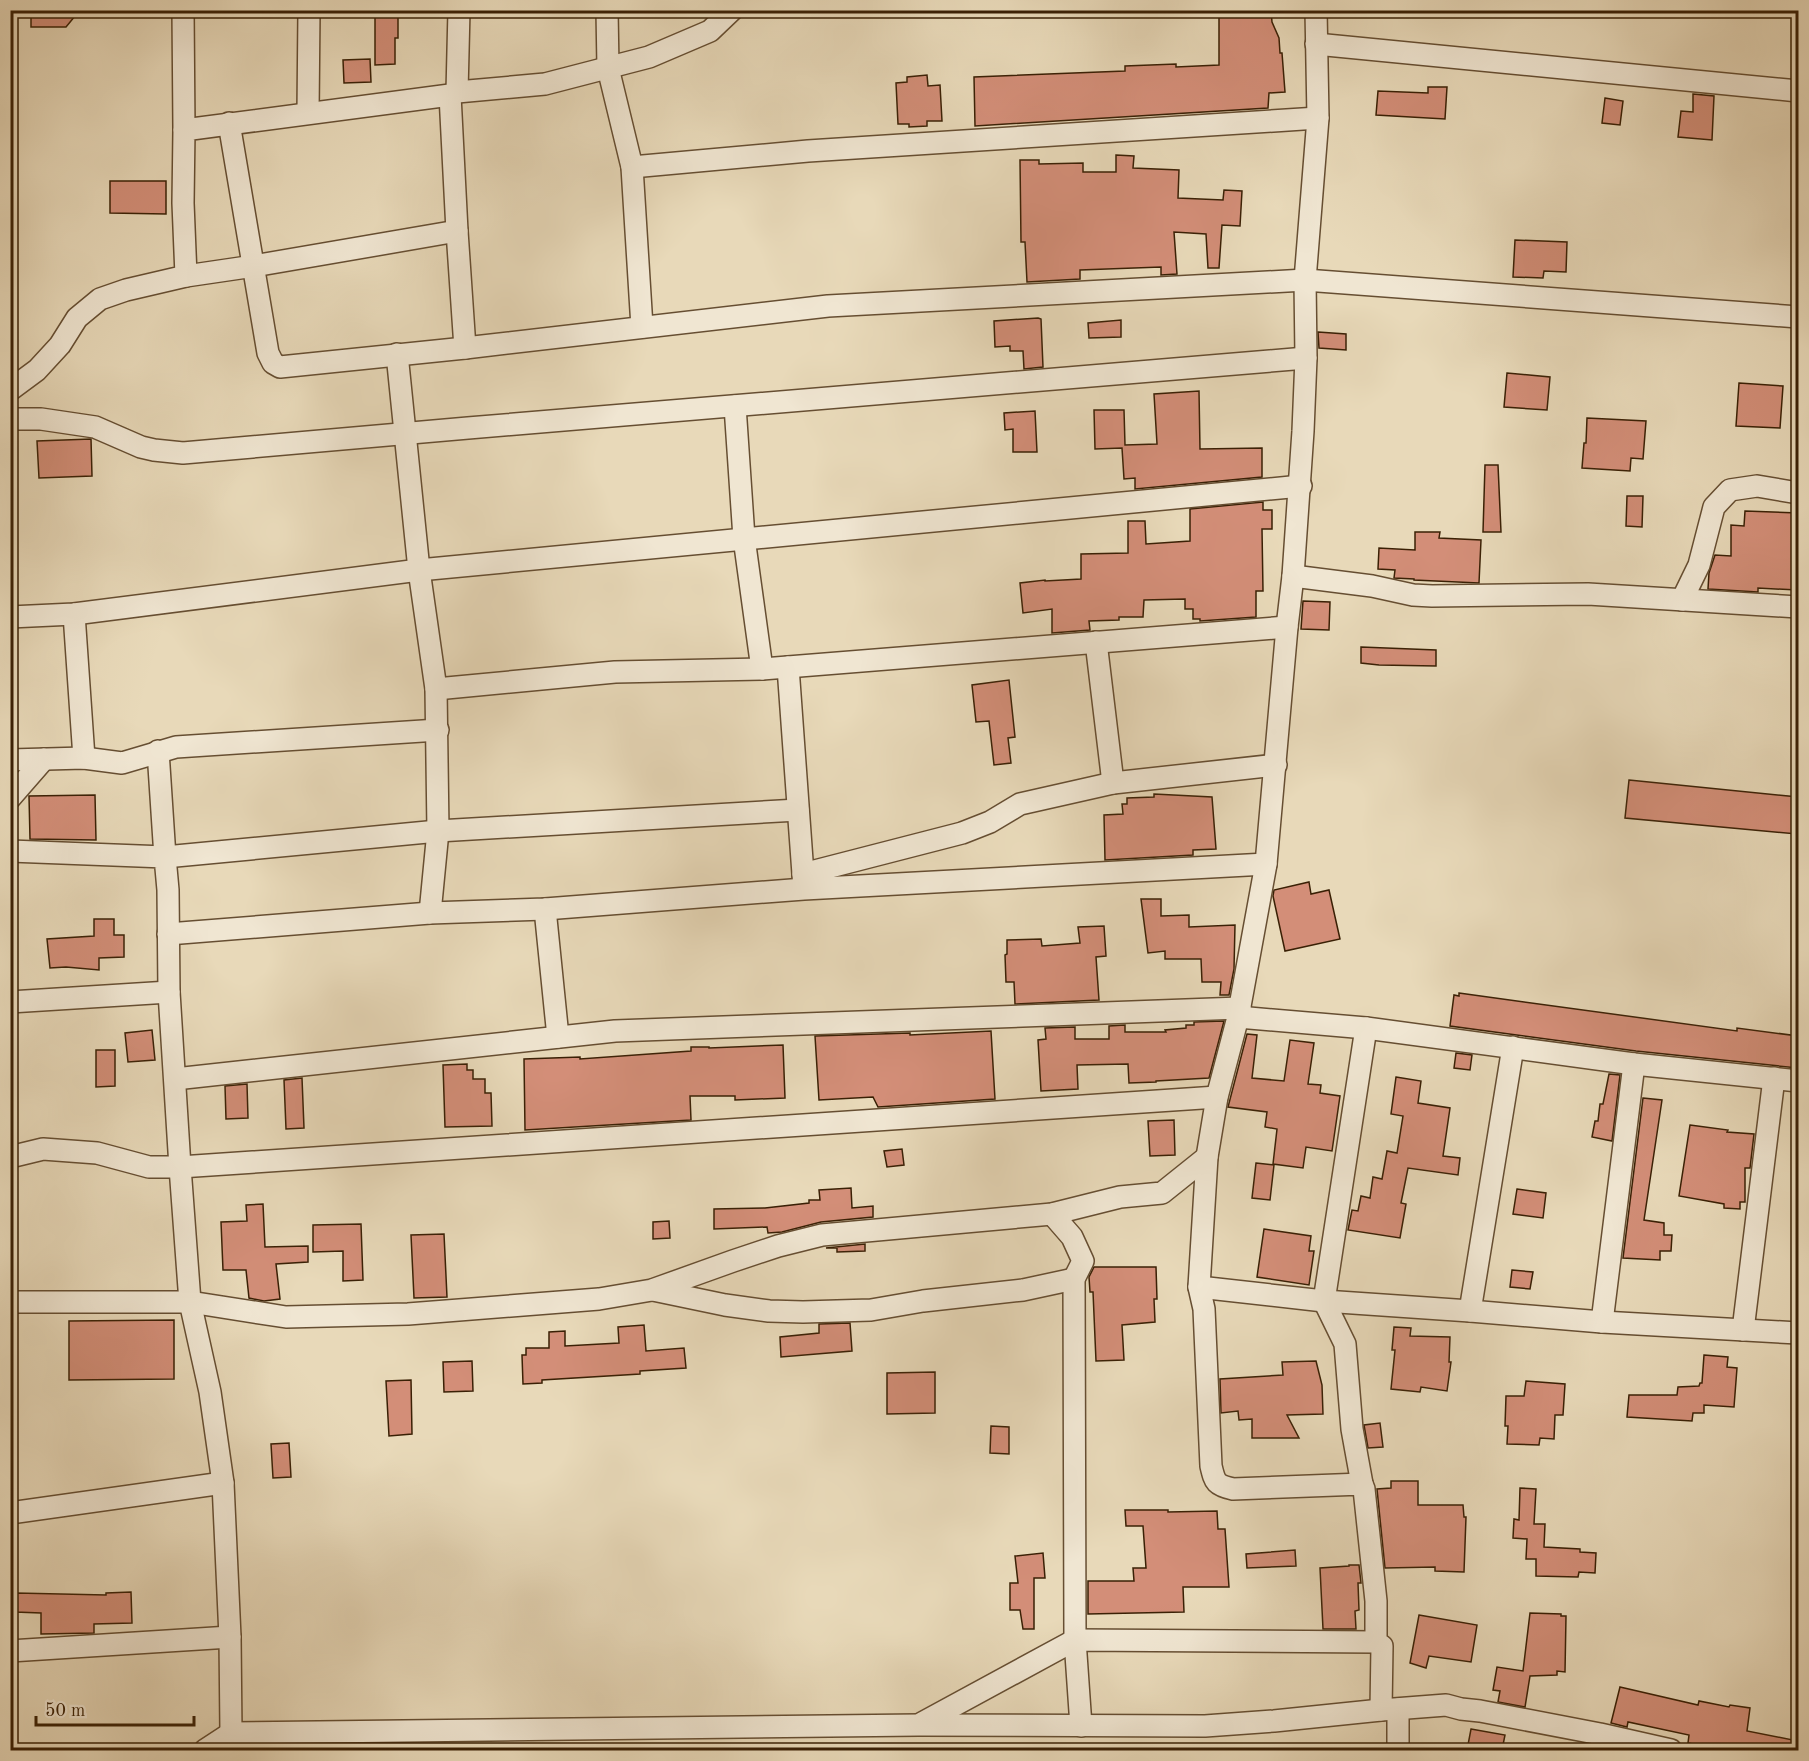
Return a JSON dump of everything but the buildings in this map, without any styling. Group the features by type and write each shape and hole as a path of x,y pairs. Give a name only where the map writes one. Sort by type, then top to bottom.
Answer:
{"street":[{"path":"183,10 183,203 186,276"},
{"path":"308,113 309,10"},
{"path":"459,10 454,93 456,231 465,348"},
{"path":"608,10 608,68 632,167 642,327"},
{"path":"184,130 454,93 545,84 649,57 710,31 732,10"},
{"path":"1316,10 1317,118 1305,280 1306,358 1301,486 1293,576 1266,864 1239,1012 1217,1097 1208,1157 1199,1287 1204,1309 1214,1480 1220,1486 1233,1489 1362,1484"},
{"path":"1316,44 1798,91"},
{"path":"632,167 808,151 1317,118"},
{"path":"229,123 268,353 273,363 280,366 465,348 828,306 1305,280 1798,317"},
{"path":"10,390 37,370 60,345 77,318 100,299 126,290 186,276 456,231"},
{"path":"397,354 419,570 436,689 438,831 430,913"},
{"path":"10,419 41,419 86,425 154,450 183,453 1306,358"},
{"path":"735,406 744,538 762,669"},
{"path":"10,617 74,614 419,570 1301,486"},
{"path":"1682,600 1699,565 1714,507 1730,490 1757,486 1798,493"},
{"path":"1293,576 1372,586 1432,597 1588,594 1798,607"},
{"path":"74,614 84,758"},
{"path":"436,689 615,672 762,669 1287,627"},
{"path":"1096,642 1113,783"},
{"path":"788,667 803,881"},
{"path":"10,760 84,758 122,763 176,747 438,730"},
{"path":"158,751 168,890 169,993 190,1302 210,1392 223,1483 230,1637 228,1742"},
{"path":"10,798 44,759"},
{"path":"803,881 962,832 990,822 1020,804 1113,783 1275,765"},
{"path":"10,851 165,857 438,831 798,810"},
{"path":"168,934 430,913 545,909 803,881 1266,864"},
{"path":"545,909 558,1037"},
{"path":"10,1002 169,993"},
{"path":"175,1079 615,1031 1239,1012 1634,1064 1798,1081"},
{"path":"1366,1028 1324,1301 1345,1344 1352,1429 1364,1488 1376,1601 1376,1642"},
{"path":"1470,1311 1513,1047"},
{"path":"1602,1322 1634,1064"},
{"path":"1743,1330 1773,1077"},
{"path":"10,1157 43,1149 97,1153 149,1167 180,1167 1217,1097"},
{"path":"10,1302 190,1302 286,1317 408,1314 599,1299 652,1290 778,1246 822,1235 1052,1214 1120,1197 1162,1193 1208,1157"},
{"path":"1052,1214 1072,1237 1083,1261 1074,1279 1074,1640 1081,1726"},
{"path":"652,1290 724,1305 768,1311 803,1312 871,1310 923,1301 1023,1290 1074,1279"},
{"path":"1199,1287 1324,1301 1602,1322 1798,1333"},
{"path":"10,1513 223,1483"},
{"path":"10,1651 230,1637"},
{"path":"919,1725 1074,1640 1376,1642 1382,1646 1389,1709 1398,1750"},
{"path":"205,1750 228,1742 919,1725 1204,1726 1446,1705 1671,1750"}]}
